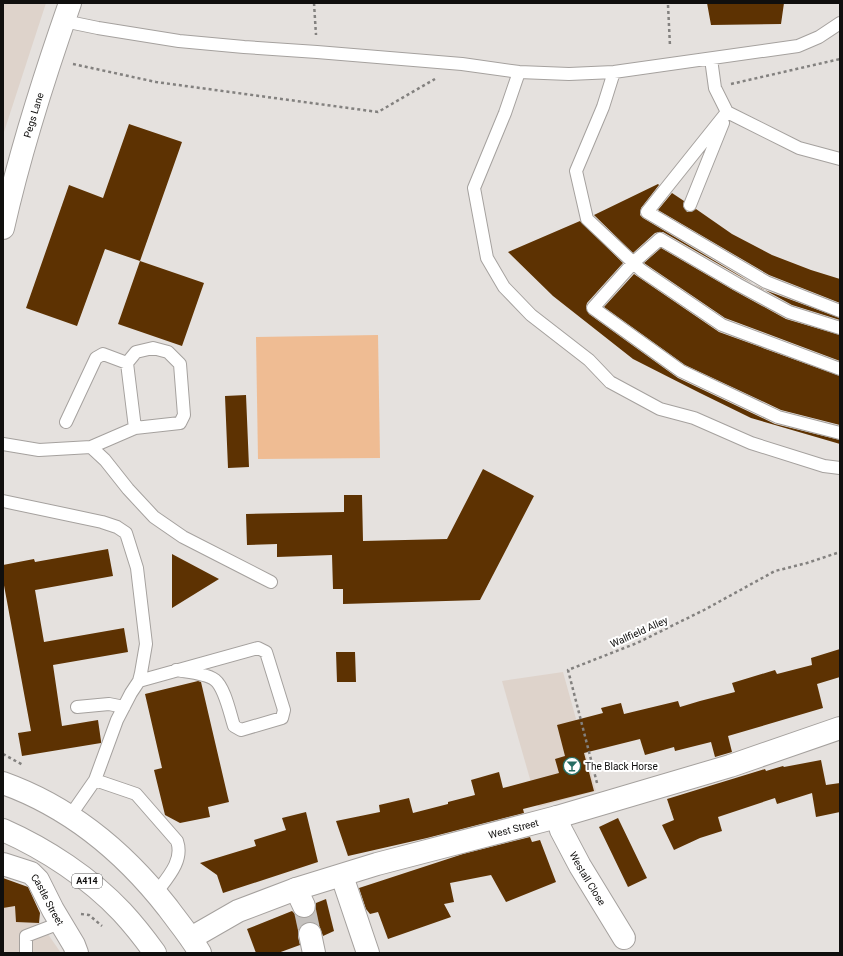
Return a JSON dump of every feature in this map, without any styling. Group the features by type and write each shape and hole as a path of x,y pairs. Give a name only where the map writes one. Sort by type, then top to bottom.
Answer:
{"main road":[{"name":"Pegs Lane","path":"3,228 8,178 67,12"},
{"name":"West Street","path":"196,946 238,911 300,898 342,876 377,864 556,817 730,766 840,728"},
{"path":"3,782 44,801 70,816 115,850 156,893 196,946"},
{"name":"Westall Close","path":"556,817 561,830 577,860 624,938"},
{"name":"A414","path":"3,830 22,839 61,862 89,882 121,911 155,953"},
{"name":"Castle Street","path":"3,864 31,873 38,880 56,917 74,945 77,953"},
{"path":"342,876 368,953"}],"lane":[{"path":"67,12 98,28 179,41 462,64 519,72 569,74 614,72 798,46 819,37 840,23"},
{"path":"711,59 715,88 727,112 799,148 840,159"},
{"path":"519,72 505,113 474,188 487,258 504,287 531,315 589,360 610,382 660,409 694,418 751,443 824,466 840,468"},
{"path":"614,72 603,107 576,171 587,219 641,270 722,326 840,369"},
{"path":"690,205 727,112"},
{"path":"727,112 647,212 766,282 840,311"},
{"path":"840,328 788,312 660,239 634,262 593,308 681,371 778,417 840,433"},
{"path":"3,444 39,450 91,447 135,428 180,423 184,415 180,364 168,352 153,348 136,352 127,363 135,428"},
{"path":"66,422 96,358 104,354 127,363"},
{"path":"91,447 105,460 128,489 154,517 183,537 271,582"},
{"path":"3,501 102,522 117,527 126,533 137,568 146,644 139,681 117,720 95,780 70,816"},
{"path":"139,681 176,670 258,648 266,652 284,710 282,718 241,730 234,726 221,688 214,679 176,670"},
{"path":"77,707 109,704 124,707"},
{"path":"95,780 136,794 177,841 180,848 177,859 170,875 156,893"},
{"path":"26,953 26,936 56,917"}],"path":[{"path":"314,3 317,52"},
{"path":"51,59 156,82 378,112 462,64"},
{"name":"Wallfield Alley","path":"603,803 568,670 637,643 704,610 775,571 807,563 840,552"},
{"path":"56,917 89,915 106,929"}],"shaded area":[{"path":"3,3 46,3 3,135"},
{"path":"378,335 380,458 258,459 256,337"},
{"path":"563,672 596,791 538,807 502,681"},
{"path":"3,896 23,898 61,953 3,953"}],"building":[{"path":"707,3 784,3 781,24 711,25"},
{"path":"129,124 182,142 140,261 105,249 77,326 26,308 69,185 103,198"},
{"path":"658,184 659,185 641,208 640,215 752,283 663,232 655,233 633,253 594,215"},
{"path":"672,193 684,201 683,206 687,212 691,212 696,209 732,234 772,255 840,279 840,303 769,275 658,210"},
{"path":"580,221 623,263 587,303 586,307 589,314 678,378 775,424 840,440 840,444 751,418 633,359 553,296 508,252"},
{"path":"661,248 786,319 840,335 840,361 725,318 644,263"},
{"path":"140,261 204,283 182,346 118,324"},
{"path":"634,274 719,332 840,376 840,425 781,410 685,365 604,307"},
{"path":"765,290 840,318 840,320 792,305"},
{"path":"246,395 249,467 228,468 225,396"},
{"path":"483,469 534,496 480,600 343,604 343,589 333,589 332,555 277,557 277,544 247,545 246,514 344,512 344,495 362,495 363,541 447,539"},
{"path":"108,549 113,576 35,590 44,642 124,628 128,652 53,665 62,726 98,720 101,743 22,756 18,733 31,731 3,580 3,565 34,559 35,562"},
{"path":"172,554 219,579 172,608"},
{"path":"840,649 840,677 817,684 823,708 728,736 732,752 715,757 711,742 675,751 674,747 645,755 640,739 584,753 594,791 523,809 524,813 427,838 348,856 336,821 380,812 379,805 409,798 413,813 448,804 448,802 475,795 471,780 499,772 503,788 559,773 555,759 565,756 557,725 603,713 601,708 621,703 624,714 678,701 680,707 735,692 732,683 775,670 777,674 812,665 811,658"},
{"path":"336,652 355,652 356,682 337,682"},
{"path":"198,681 201,682 229,802 208,807 210,817 180,823 165,815 154,770 162,768 145,694"},
{"path":"821,760 826,785 840,783 840,812 816,817 812,793 777,804 775,798 718,817 722,831 700,838 674,850 662,825 674,820 667,799 765,769 766,771 783,766"},
{"path":"306,812 318,862 223,893 217,875 200,863 256,846 254,840 286,830 282,818"},
{"path":"618,818 647,878 628,887 599,827"},
{"path":"530,837 532,842 540,840 556,882 506,902 491,875 450,883 454,902 444,904 451,917 388,939 378,912 370,914 366,909 359,888 463,854"},
{"path":"3,878 28,887 40,913 39,923 16,922 15,906 3,908"},
{"path":"326,899 334,931 323,936 319,925 314,922 307,922 302,924 298,930 300,945 278,953 256,953 247,929 292,911 297,916 303,918 309,917 314,913 316,903"}],"tunnel":[{"path":"304,906 310,934"}],"place":[{"name":"The Black Horse","path":"572,766"}]}
